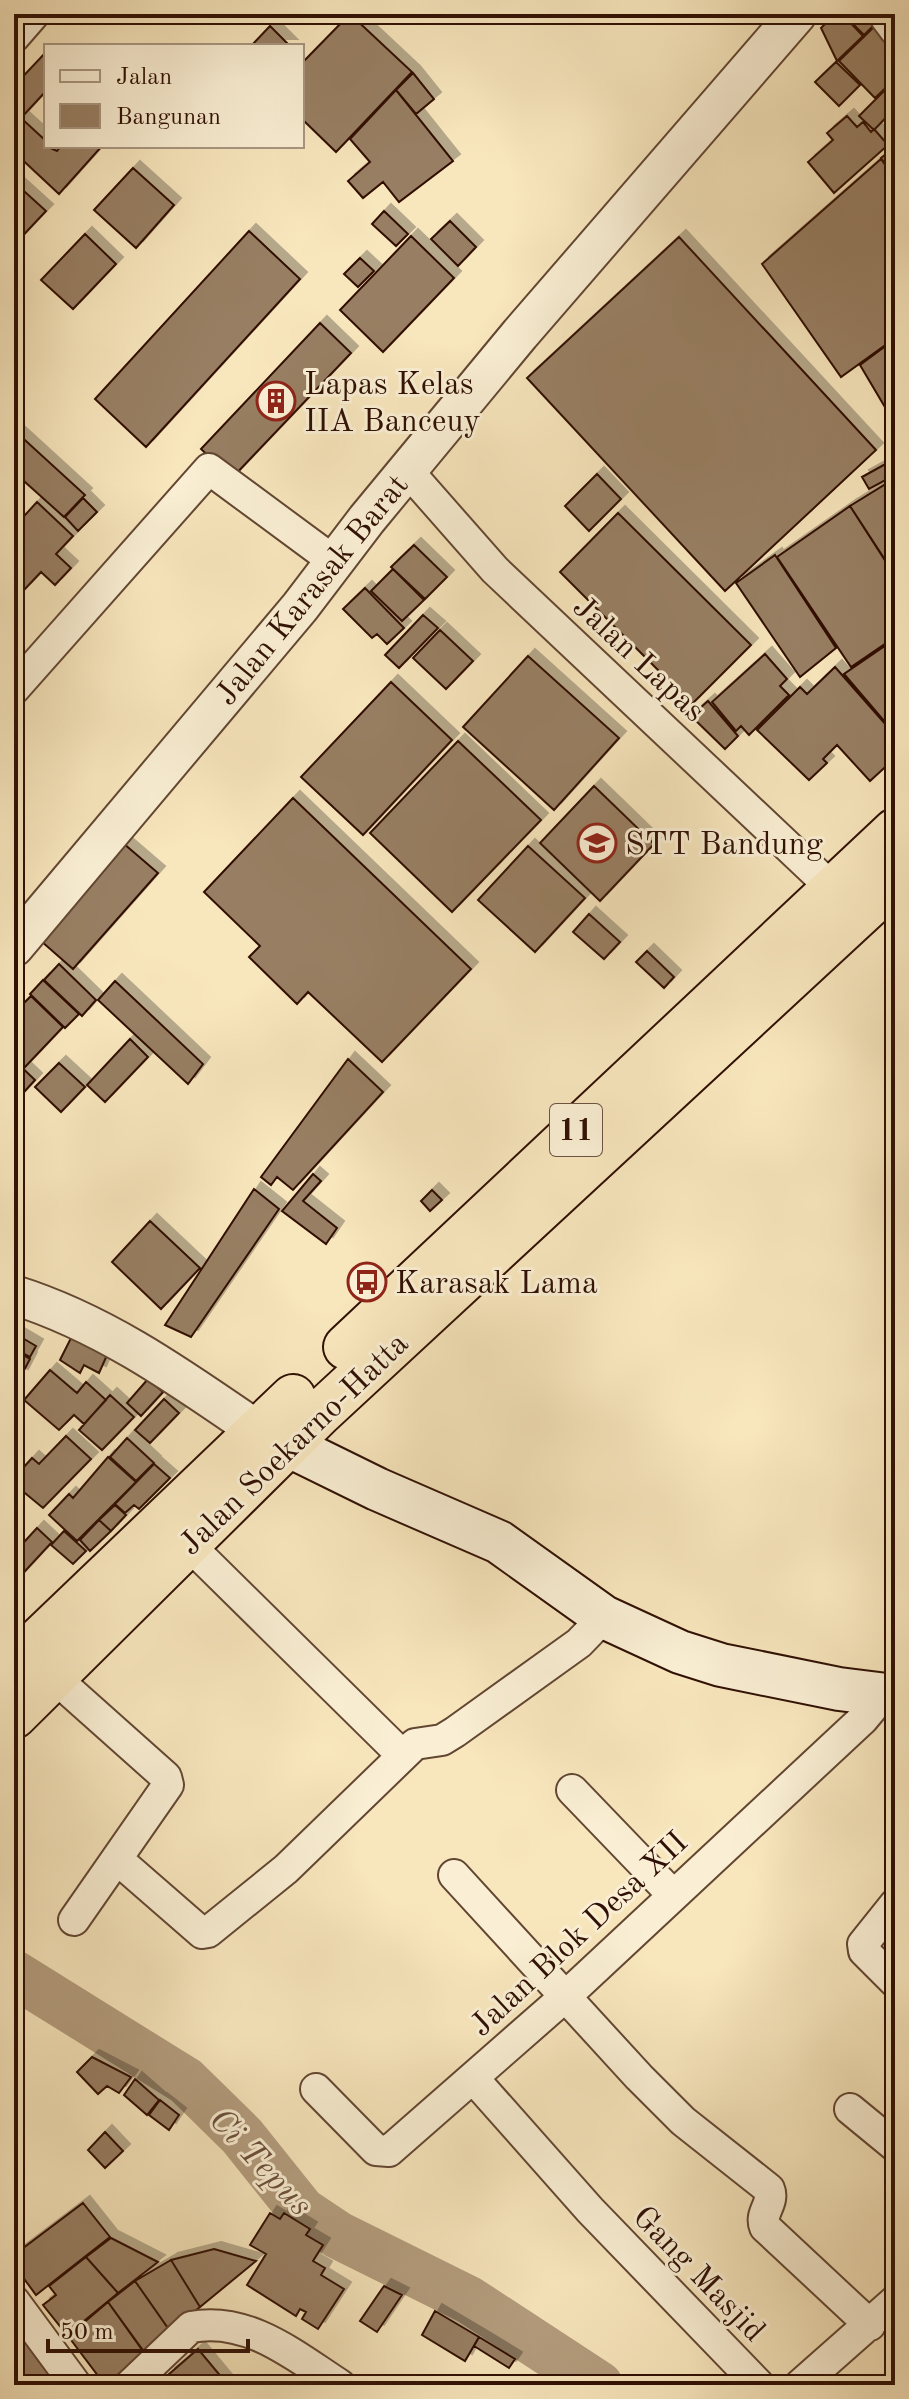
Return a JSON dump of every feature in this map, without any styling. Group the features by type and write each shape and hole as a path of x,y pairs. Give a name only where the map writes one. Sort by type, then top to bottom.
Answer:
{"highway":[{"name":"Jalan Soekarno-Hatta","path":"14,1716 188,1544 273,1437 895,831"},
{"name":"Jalan Soekarno-Hatta","path":"14,1664 895,881"}],"main road":[{"path":"273,1437 377,1489 499,1542 604,1617 680,1652 721,1665 889,1695"}],"street":[{"path":"14,37 34,14"},
{"name":"Jalan Karasak Barat","path":"14,947 335,562 407,470 694,129 797,14"},
{"path":"14,689 209,469 335,562"},
{"name":"Jalan Lapas","path":"407,470 495,570 833,889"},
{"path":"14,1295 86,1323 182,1378 273,1437"},
{"path":"188,1544 402,1755"},
{"path":"117,1859 205,1933 286,1869 415,1744 442,1740 455,1732 579,1643 604,1617"},
{"path":"55,1678 166,1777 167,1791 74,1920"},
{"name":"Jalan Blok Desa XII","path":"316,2089 364,2139 383,2152 567,1995 889,1695"},
{"path":"572,1790 673,1895"},
{"path":"454,1875 683,2121 764,2183 772,2197 763,2219 765,2227 870,2325"},
{"path":"895,1904 863,1944 864,1951 895,1982"},
{"name":"Gang Masjid","path":"473,2078 590,2210 759,2385"},
{"path":"850,2109 895,2146"},
{"path":"14,2301 76,2385"},
{"path":"800,2385 895,2301"},
{"path":"130,2385 191,2327 203,2325 261,2335 340,2385"}],"building":[{"path":"350,14 412,72 336,152 304,121 304,61"},
{"path":"835,14 842,14 863,36 837,61 821,28"},
{"path":"843,14 885,14 864,35"},
{"path":"876,25 895,44 895,79 875,98 839,61"},
{"path":"270,26 288,44 253,44"},
{"path":"44,54 44,93 21,118 44,139 44,148 57,151 59,148 100,148 59,194 14,152 14,86"},
{"path":"836,62 860,85 839,106 815,82"},
{"path":"413,73 434,99 416,114 396,90"},
{"path":"887,88 895,97 895,108 874,130 859,116"},
{"path":"396,90 453,161 399,202 383,182 363,198 348,181 370,162 350,139"},
{"path":"847,116 857,127 863,122 871,132 874,129 888,145 834,193 808,162 833,140 827,133"},
{"path":"895,147 895,177 881,158"},
{"path":"881,159 895,179 895,338 841,377 762,264"},
{"path":"133,168 174,205 136,248 94,210"},
{"path":"14,182 46,211 14,245"},
{"path":"384,211 408,234 396,246 372,224"},
{"path":"450,221 476,247 458,266 431,239"},
{"path":"249,231 300,279 146,447 95,399"},
{"path":"85,234 116,264 73,309 41,280"},
{"path":"411,236 454,278 383,352 340,310"},
{"path":"679,237 876,450 725,591 527,378"},
{"path":"360,258 374,271 358,287 344,274"},
{"name":"Lapas Kelas IIA Banceuy","path":"320,323 351,353 232,478 201,449"},
{"path":"895,339 895,424 860,365"},
{"path":"15,431 85,495 64,517 16,474 14,476"},
{"path":"895,449 895,489 889,478 869,489 862,477 891,461 887,453"},
{"path":"597,474 621,499 589,531 565,506"},
{"path":"889,482 895,492 895,575 850,506"},
{"path":"83,498 97,512 78,531 65,517"},
{"path":"37,502 73,536 56,554 71,568 55,585 41,572 24,590 14,581 14,527"},
{"path":"850,506 895,576 895,637 851,667 777,557"},
{"path":"618,513 751,645 692,704 560,572"},
{"path":"414,545 447,577 425,599 391,567"},
{"path":"775,555 836,648 800,677 736,583"},
{"path":"393,569 424,600 402,621 371,591"},
{"path":"365,588 404,628 387,644 377,634 372,638 343,609"},
{"path":"423,615 438,628 399,668 385,655"},
{"path":"440,630 473,661 446,689 413,658"},
{"path":"895,639 895,714 885,722 844,674"},
{"path":"765,654 787,679 780,686 789,695 749,735 741,726 736,731 712,702"},
{"path":"528,656 619,738 554,810 463,727"},
{"path":"835,667 895,735 895,758 870,781 837,745 823,759 827,763 809,780 757,730 800,687 807,694"},
{"path":"391,682 452,740 363,835 301,777"},
{"path":"708,701 738,736 725,749 691,716"},
{"path":"458,741 541,820 452,912 370,833"},
{"name":"STT Bandung","path":"594,786 654,844 600,901 540,843"},
{"path":"293,798 471,969 382,1062 308,992 297,1004 249,957 260,946 204,892"},
{"path":"123,843 158,873 73,969 41,941"},
{"path":"528,846 585,898 535,952 478,900"},
{"path":"589,914 620,942 604,959 573,932"},
{"path":"647,951 674,977 664,988 636,962"},
{"path":"59,964 96,1000 82,1016 44,980"},
{"path":"43,980 79,1014 65,1028 30,994"},
{"path":"115,981 203,1064 188,1084 98,1000"},
{"path":"31,996 63,1027 24,1068 14,1059 14,1013"},
{"path":"130,1039 148,1057 105,1102 87,1085"},
{"path":"348,1059 383,1092 293,1190 277,1177 271,1185 261,1177"},
{"path":"14,1060 35,1080 14,1103"},
{"path":"59,1063 85,1087 61,1112 35,1087"},
{"path":"313,1174 321,1181 303,1201 337,1228 326,1244 282,1211"},
{"path":"254,1189 279,1209 191,1337 165,1325"},
{"path":"432,1190 442,1200 430,1211 421,1201"},
{"path":"150,1221 200,1268 161,1309 112,1262"},
{"path":"14,1333 36,1346 30,1357 14,1348"},
{"path":"72,1336 108,1353 99,1373 84,1365 80,1373 60,1360"},
{"path":"14,1350 30,1359 21,1376 14,1372"},
{"path":"50,1370 77,1393 86,1382 106,1400 84,1424 74,1415 59,1430 24,1400"},
{"path":"148,1379 163,1392 141,1416 127,1403"},
{"path":"110,1395 134,1417 102,1450 79,1430"},
{"path":"164,1399 179,1413 150,1443 135,1430"},
{"path":"66,1436 91,1459 43,1508 14,1484 14,1478 32,1458 39,1464"},
{"path":"127,1438 154,1463 136,1481 110,1457"},
{"path":"108,1457 136,1482 77,1541 49,1515 69,1494 73,1498"},
{"path":"154,1464 170,1478 139,1509 134,1505 125,1513 115,1504"},
{"path":"115,1505 126,1515 111,1531 99,1520"},
{"path":"99,1520 111,1531 90,1551 80,1540"},
{"path":"37,1528 52,1542 14,1583 14,1553"},
{"path":"64,1531 86,1551 73,1564 51,1545"},
{"path":"92,2057 131,2077 119,2093 107,2086 98,2094 77,2072"},
{"path":"135,2079 159,2100 147,2115 124,2095"},
{"path":"160,2100 179,2115 169,2130 149,2115"},
{"path":"105,2132 123,2151 105,2168 88,2150"},
{"path":"83,2203 110,2237 36,2295 14,2265 14,2255"},
{"path":"270,2213 280,2219 284,2213 310,2229 306,2235 323,2245 313,2261 325,2268 321,2275 344,2289 318,2329 302,2319 306,2312 300,2309 296,2316 247,2285 266,2254 250,2245"},
{"path":"111,2238 158,2262 118,2293 86,2257"},
{"path":"214,2249 256,2261 200,2307 171,2260"},
{"path":"86,2257 118,2293 67,2335 43,2305 56,2295 49,2286"},
{"path":"171,2260 200,2307 170,2331 135,2281"},
{"path":"135,2281 170,2331 143,2351 108,2302"},
{"path":"384,2286 402,2295 377,2332 360,2321"},
{"path":"108,2302 145,2353 105,2385 68,2336"},
{"path":"435,2311 479,2337 465,2361 422,2335"},
{"path":"28,2337 58,2385 14,2385 14,2345"},
{"path":"479,2337 515,2359 509,2368 474,2346"},
{"path":"198,2349 228,2385 176,2385 168,2375"}],"waterway":[{"name":"Ci Tepus","path":"14,1974 186,2081 242,2136 302,2211 338,2235 469,2300 599,2385"}],"place":[{"name":"Lapas Kelas IIA Banceuy","path":"276,401"},
{"name":"STT Bandung","path":"597,843"},
{"name":"Karasak Lama","path":"367,1282"}]}
